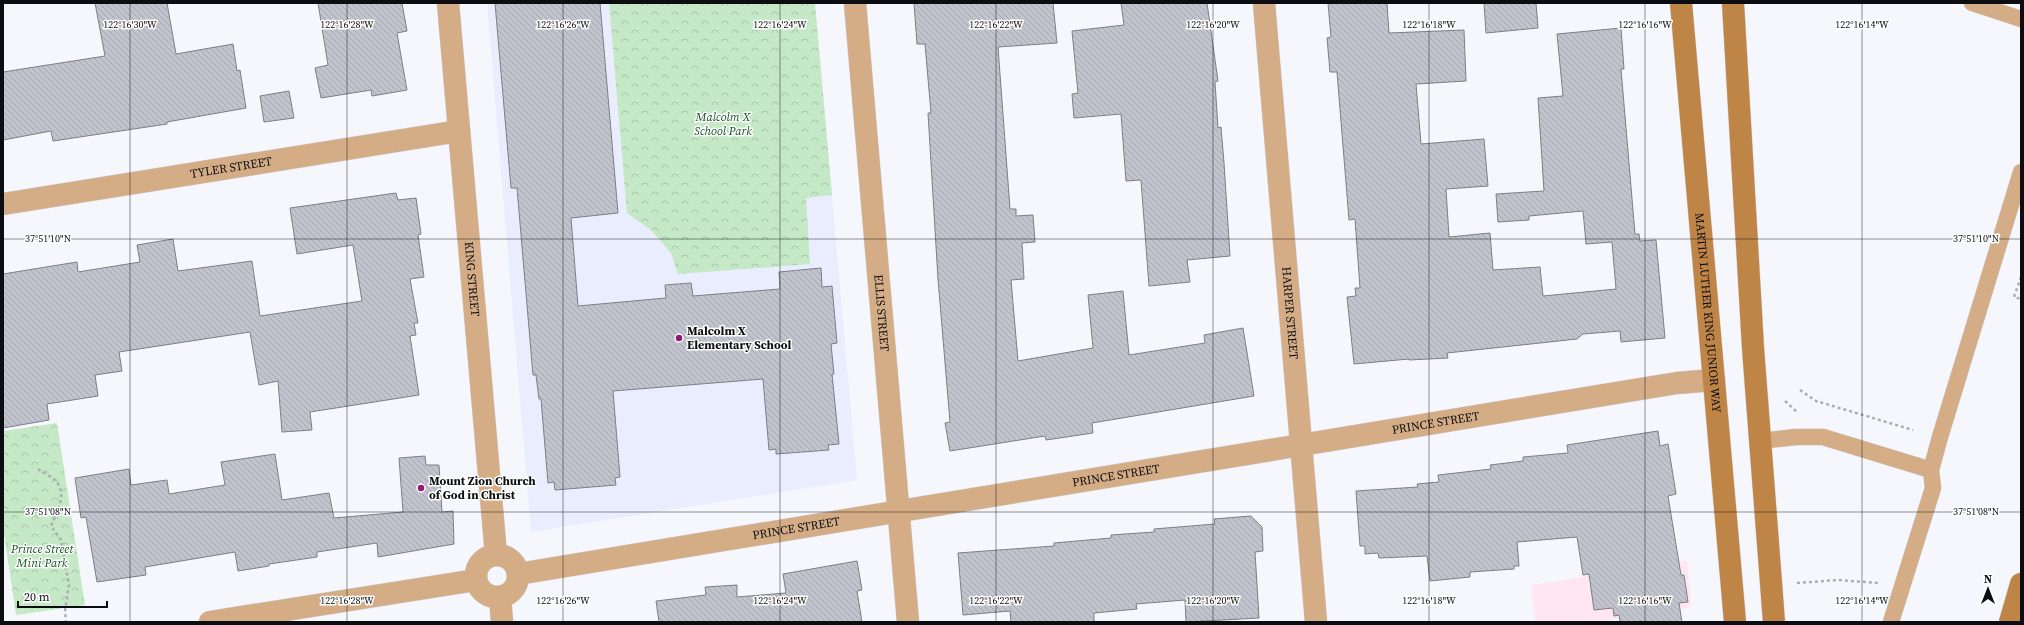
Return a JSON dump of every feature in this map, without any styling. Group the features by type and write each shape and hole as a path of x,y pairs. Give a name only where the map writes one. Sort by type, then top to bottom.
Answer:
{"street":[{"name":"KING STREET","path":"448,3 496,555"},
{"name":"ELLIS STREET","path":"855,3 908,622"},
{"name":"HARPER STREET","path":"1264,3 1316,622"},
{"name":"MARTIN LUTHER KING JUNIOR WAY","path":"1681,3 1735,622"},
{"path":"1738,6 1752,340 1774,622"},
{"name":"TYLER STREET","path":"3,204 459,131"},
{"name":"PRINCE STREET","path":"518,574 1677,383 1714,380"},
{"path":"496,555 508,558 513,562 518,574 516,586 506,595 500,597 487,595 478,586 476,580 478,566 483,560 496,555"},
{"path":"210,622 476,580"},
{"path":"2010,622 2021,584"},
{"path":"500,597 502,622"}],"lane":[{"path":"1972,3 2021,19"},
{"path":"1891,622 1933,488 1931,470 2021,172"},
{"path":"1760,441 1796,437 1823,437 1931,470"}],"path":[{"path":"2021,277 2014,297 2021,299"},
{"path":"1800,390 1816,401 1913,430"},
{"path":"38,469 56,481 60,492 61,506 51,526 61,540 69,585 65,611 66,622"},
{"path":"1771,584 1838,580 1903,584"}],"shaded area":[{"name":"Malcolm X Elementary School","path":"487,3 815,3 857,480 531,532"},
{"path":"1687,560 1691,607 1599,622 1535,622 1531,585"}],"green space":[{"name":"Malcolm X School Park","path":"609,3 815,3 832,195 806,198 810,264 678,274 671,253 651,230 627,213"},
{"name":"Prince Street Mini Park","path":"57,423 85,605 16,615 3,527 3,431"}],"building":[{"path":"95,3 167,3 176,54 233,44 237,71 240,70 246,108 167,122 167,124 53,141 51,131 3,140 3,72 105,56"},
{"path":"318,3 402,3 407,31 397,33 407,90 372,96 371,90 321,98 315,68 328,65"},
{"path":"495,3 600,3 618,213 571,218 578,306 666,298 665,285 691,283 693,296 780,289 779,272 821,268 822,287 832,286 837,343 831,344 834,374 832,374 839,444 828,445 829,450 776,454 776,449 769,450 763,379 613,391 620,477 615,478 616,485 555,490 554,482 548,483 541,399 539,399 536,375 533,375 517,188 511,188"},
{"path":"914,3 1053,3 1057,43 998,47 1010,209 1016,209 1016,216 1033,215 1035,242 1022,243 1024,279 1011,280 1018,361 1093,348 1088,295 1123,291 1129,355 1205,343 1204,335 1243,328 1254,396 1092,423 1093,433 1046,440 1045,436 950,451 945,423 950,422 938,279 928,113 931,113 925,44 917,44"},
{"path":"1121,3 1207,3 1218,81 1215,82 1218,128 1221,127 1230,256 1187,260 1190,282 1149,286 1141,180 1126,181 1121,114 1074,118 1072,94 1078,93 1072,31 1124,25"},
{"path":"1328,3 1387,3 1389,33 1464,30 1466,81 1416,84 1421,144 1484,139 1488,186 1446,189 1449,237 1490,233 1493,270 1540,267 1543,296 1616,289 1612,242 1586,244 1583,211 1529,216 1529,220 1498,222 1496,194 1544,191 1538,98 1563,96 1557,34 1621,28 1624,69 1621,69 1635,234 1639,234 1640,241 1656,240 1665,338 1621,342 1620,331 1583,334 1577,339 1447,353 1448,358 1409,359 1354,364 1347,297 1356,296 1355,288 1360,288 1355,219 1349,220 1337,72 1330,72 1327,38 1331,37"},
{"path":"1484,3 1536,3 1538,28 1486,33"},
{"path":"289,91 294,118 264,122 260,96"},
{"path":"396,193 398,200 416,198 421,234 418,235 424,277 410,279 418,323 414,323 416,335 410,336 419,395 310,412 312,430 282,432 278,381 259,385 250,332 119,352 122,371 95,375 98,396 47,404 49,420 3,428 3,274 77,262 78,272 140,262 137,245 173,239 178,271 252,261 260,316 362,301 353,245 297,254 290,208"},
{"path":"1658,431 1660,446 1668,444 1676,494 1668,496 1681,575 1684,575 1688,602 1679,603 1682,622 1620,622 1619,615 1614,616 1613,608 1594,610 1589,574 1583,575 1577,537 1517,542 1519,566 1514,566 1514,569 1470,572 1470,577 1430,581 1427,556 1379,558 1378,553 1365,554 1365,546 1360,546 1356,491 1418,487 1417,484 1439,482 1438,475 1491,469 1490,465 1523,461 1523,457 1568,453 1567,445"},
{"path":"275,454 282,500 329,493 334,518 403,512 399,458 425,456 426,465 439,465 442,512 453,511 454,544 378,557 377,543 317,552 317,557 269,564 269,566 238,571 235,552 145,567 146,575 97,582 86,517 81,518 75,478 129,469 131,485 167,480 169,494 225,485 221,462"},
{"path":"1251,516 1262,527 1263,551 1255,552 1259,618 1186,622 1185,600 1136,604 1137,609 1094,613 1094,622 1011,622 1010,611 963,615 958,553 1054,546 1054,543 1111,538 1111,535 1154,532 1154,529 1215,524 1214,519"},
{"path":"857,561 862,590 857,591 862,622 659,622 656,601 706,595 705,587 737,585 737,597 786,593 783,574"}],"place":[{"name":"Malcolm X Elementary School","path":"679,338"},
{"name":"Mount Zion Church of God in Christ","path":"421,488"}]}
